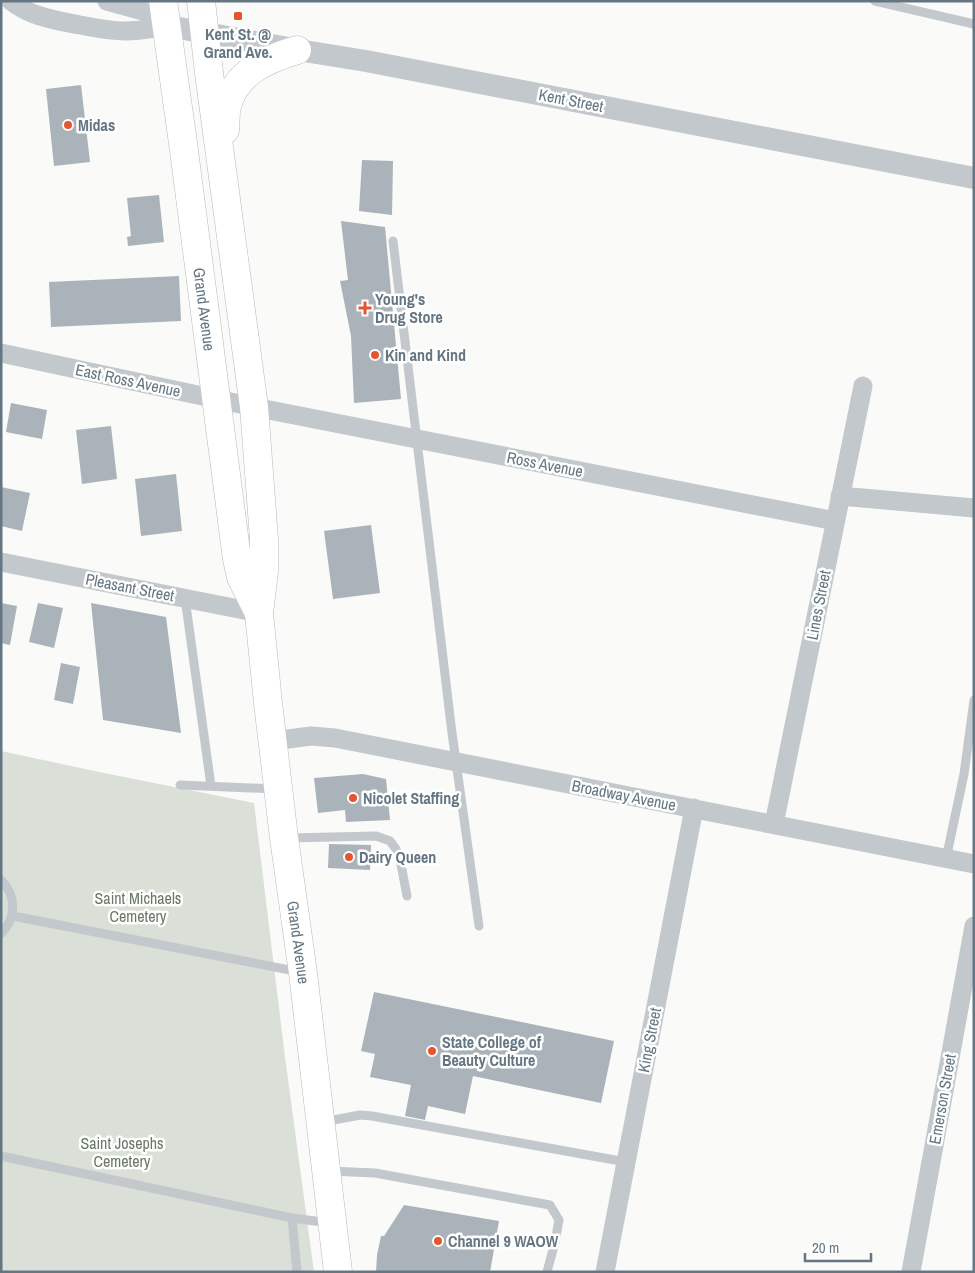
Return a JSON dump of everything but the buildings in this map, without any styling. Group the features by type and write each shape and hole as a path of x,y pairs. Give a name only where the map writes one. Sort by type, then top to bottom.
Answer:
{"main road":[{"name":"Grand Avenue","path":"201,1 254,407 264,539 264,571 259,613 284,838 303,973 338,1272"},
{"name":"Grand Avenue","path":"166,14 238,566 259,613"},
{"path":"221,158 224,147 227,106 238,84 252,70 265,61 297,50"}],"street":[{"path":"11,1 24,10 40,16 113,31 126,31 166,14"},
{"path":"108,1 143,11 166,14"},
{"name":"Kent Street","path":"166,14 205,33 366,61 974,178"},
{"name":"East Ross Avenue","path":"1,353 254,407"},
{"name":"Lines Street","path":"774,824 862,386"},
{"name":"Ross Avenue","path":"254,407 835,521"},
{"path":"840,496 974,508"},
{"name":"Pleasant Street","path":"1,562 259,613"},
{"name":"Broadway Avenue","path":"273,740 325,736 974,864"},
{"name":"King Street","path":"605,1272 694,808"},
{"name":"Emerson Street","path":"911,1272 974,926"}],"lane":[{"path":"875,1 974,24"},
{"path":"393,240 456,761 479,926"},
{"path":"185,598 211,786"},
{"path":"946,859 964,774 974,700"},
{"path":"180,785 279,790"},
{"path":"284,838 376,836 390,840 400,859 408,896"},
{"path":"1,880 10,891 13,903 12,916 8,927 1,934"},
{"path":"12,916 303,973"},
{"path":"320,1123 360,1115 372,1116 626,1162"},
{"path":"1,1156 292,1218 333,1223"},
{"path":"326,1171 375,1173 550,1205 559,1220 547,1272"},
{"path":"292,1218 298,1272"}],"green space":[{"path":"1,751 254,803 314,1272 1,1272"}],"place":[{"name":"Kent St. @ Grand Ave.","path":"238,16"},
{"name":"Midas","path":"68,125"},
{"name":"Young's Drug Store","path":"365,308"},
{"name":"Kin and Kind","path":"375,355"},
{"name":"Nicolet Staffing","path":"353,798"},
{"name":"Dairy Queen","path":"349,857"},
{"name":"State College of Beauty Culture","path":"432,1051"},
{"name":"Channel 9 WAOW","path":"438,1241"}],"park label":[{"name":"Saint Michaels Cemetery","path":"138,907"},
{"name":"Saint Josephs Cemetery","path":"122,1152"}]}
